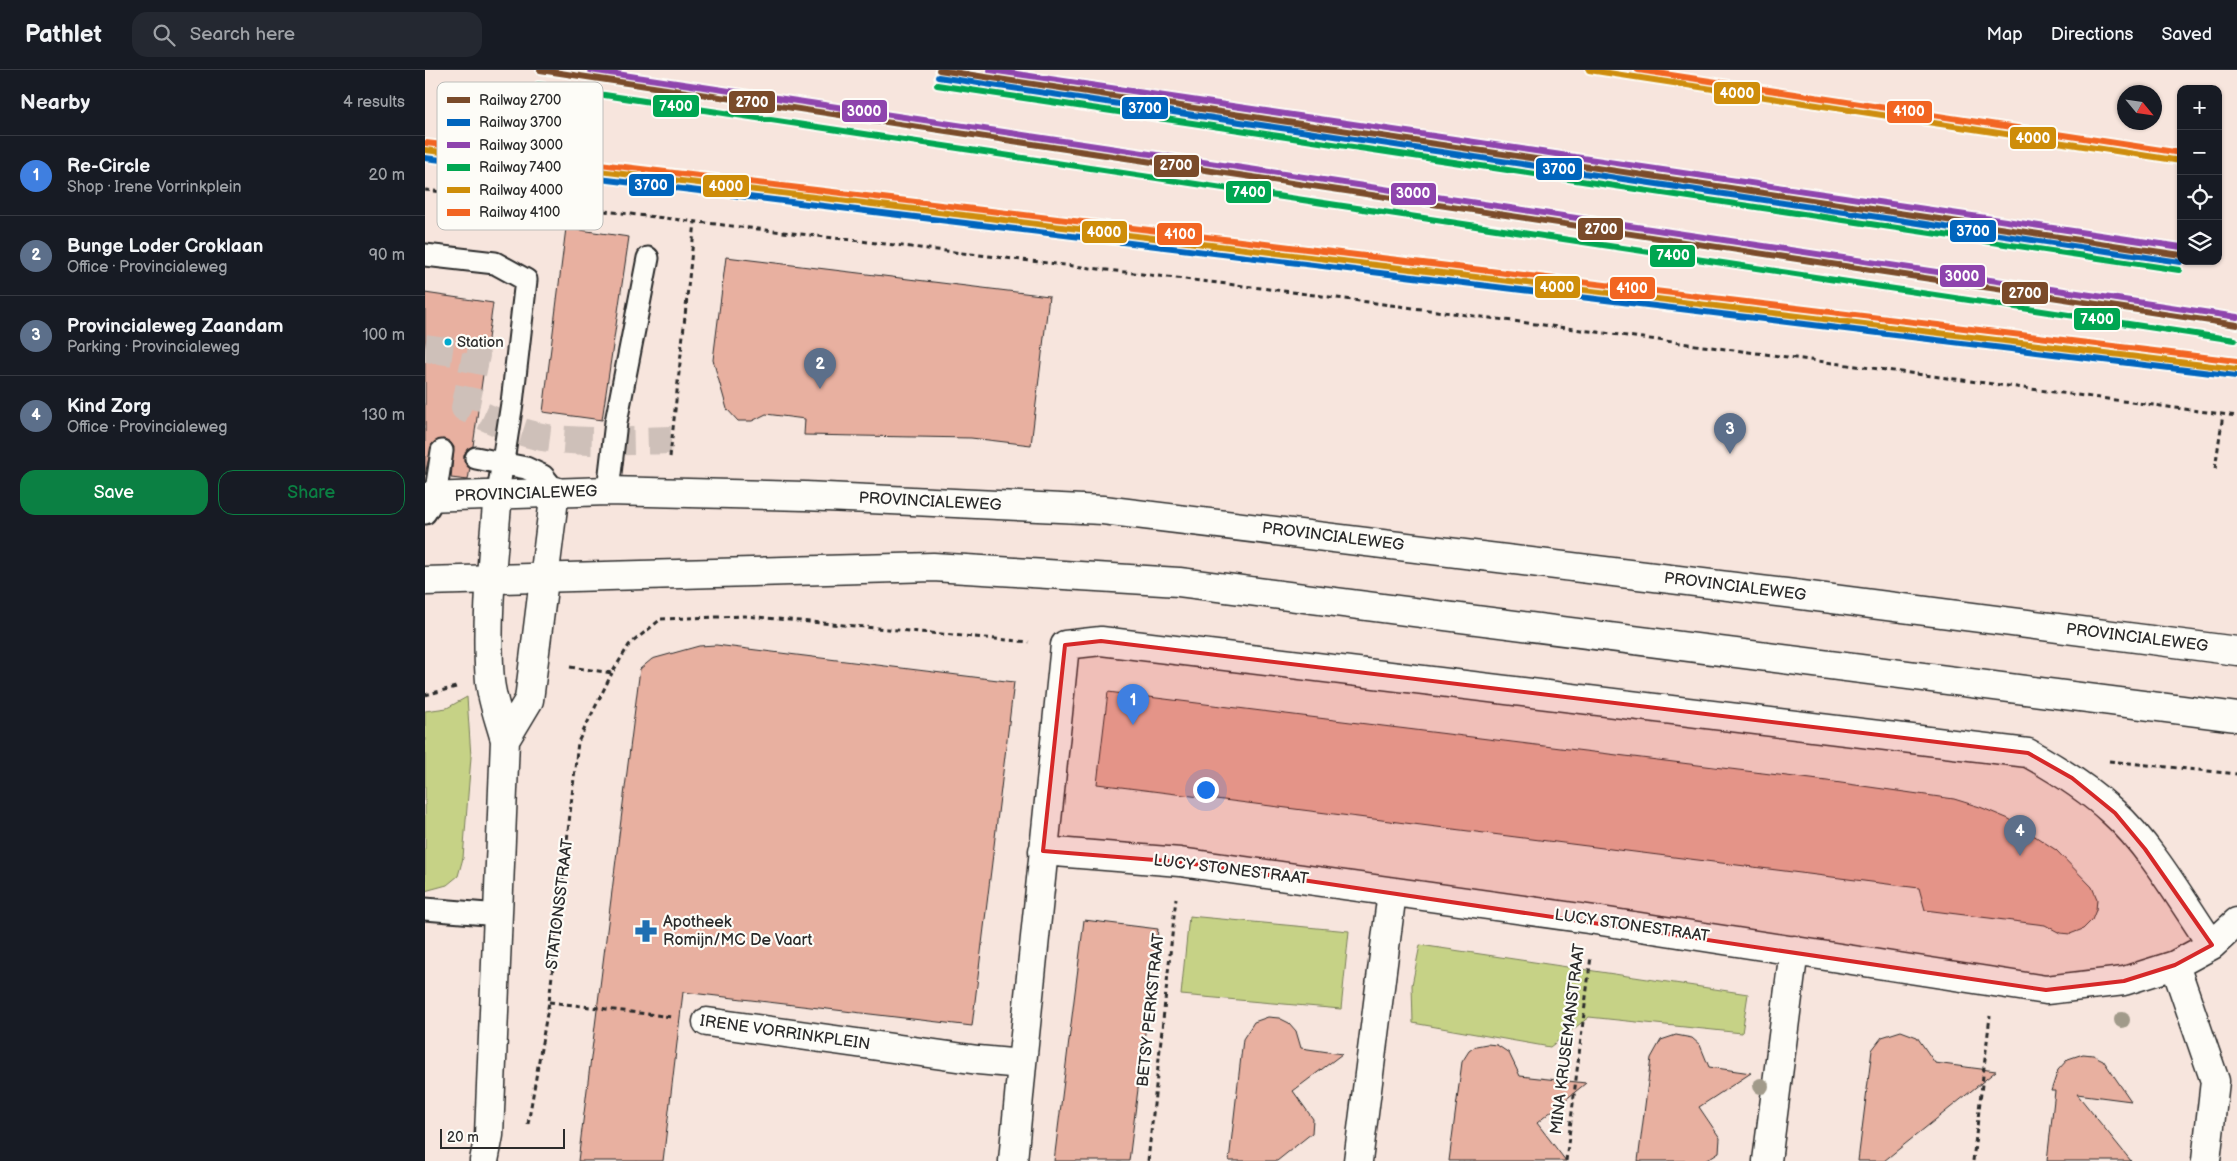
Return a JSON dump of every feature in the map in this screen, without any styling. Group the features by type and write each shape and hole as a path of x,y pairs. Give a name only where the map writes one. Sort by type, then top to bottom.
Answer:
{"street":[{"path":"505,740 529,700 555,491"},
{"name":"PROVINCIALEWEG","path":"428,502 498,494 608,491 805,496 1103,510 1776,592 2237,651"},
{"path":"484,1161 489,1134 505,740 490,683 491,580 498,494"},
{"path":"425,581 933,567 1179,582 2237,717"},
{"path":"1013,1161 1021,1064 1065,646 1101,641 2028,753 2073,778 2115,813 2145,849 2212,944"},
{"name":"LUCY STONESTRAAT","path":"1043,851 1180,862 1595,920 1794,950 1994,984 2046,990 2124,981 2175,965 2212,944 2237,922"},
{"path":"1358,1161 1392,892"},
{"path":"1767,1161 1794,950"},
{"path":"2175,965 2215,1081 2206,1161"},
{"name":"IRENE VORRINKPLEIN","path":"707,1022 1021,1064"}],"lane":[{"path":"425,255 495,263 526,280 512,403 498,494"},
{"path":"608,491 616,422 648,258"},
{"path":"428,502 442,451"},
{"path":"476,458 526,468 543,476 555,491"},
{"path":"425,909 499,915"}],"path":[{"path":"603,211 1251,287 2237,416"},
{"path":"671,440 695,222"},
{"path":"2215,469 2223,414"},
{"name":"STATIONSSTRAAT","path":"527,1132 549,1002 579,742 612,673 629,645 661,619 745,616 1065,646"},
{"path":"533,661 612,673"},
{"path":"2105,760 2237,774"},
{"name":"BETSY PERKSTRAAT","path":"1147,1161 1180,862"},
{"name":"MINA KRUSEMANSTRAAT","path":"1566,1161 1595,920"},
{"path":"1973,1161 1994,984"},
{"name":"IRENE VORRINKPLEIN","path":"549,1002 707,1022"}],"highlighted area":[{"path":"1101,641 2028,753 2072,778 2115,813 2145,849 2212,945 2175,965 2124,981 2046,990 1180,862 1043,851 1065,645"}],"green space":[{"path":"467,697 471,757 463,858 458,876 447,885 425,891 425,711 447,708"},
{"path":"1189,916 1349,931 1341,1009 1181,995"},
{"path":"1420,945 1748,994 1742,1033 1589,1017 1550,1047 1413,1023 1412,985"}],"building":[{"path":"566,230 580,230 629,237 602,420 543,412"},
{"path":"726,257 1049,296 1031,445 971,438 804,435 805,419 766,414 752,421 738,421 727,409 713,360"},
{"path":"425,293 493,303 473,446 467,449 464,456 464,462 470,468 468,480 451,478 454,447 450,442 443,439 432,444 425,475"},
{"path":"716,645 1014,682 972,1026 683,992 663,1161 578,1161 640,669 652,659 699,646"},
{"path":"1108,692 1827,781 1954,799 2009,819 2056,850 2092,887 2097,899 2096,910 2092,920 2083,929 2070,934 2060,933 2045,925 1925,910 1919,888 1097,784"},
{"path":"1084,920 1158,929 1129,1161 1054,1161"},
{"path":"1268,1017 1279,1018 1289,1023 1296,1031 1301,1048 1342,1054 1293,1091 1313,1119 1312,1133 1277,1161 1229,1161 1243,1039 1254,1022"},
{"path":"1901,1031 1917,1037 1935,1063 1996,1071 1884,1161 1858,1161 1872,1050 1882,1037"},
{"path":"1676,1035 1692,1038 1700,1045 1709,1067 1751,1073 1699,1107 1720,1138 1719,1152 1705,1161 1638,1161 1651,1058 1661,1040"},
{"path":"1497,1045 1509,1053 1520,1076 1586,1083 1537,1123 1566,1161 1449,1161 1462,1062 1469,1051 1476,1046"},
{"path":"2083,1054 2093,1055 2103,1060 2131,1101 2077,1094 2131,1161 2047,1161 2055,1091 2051,1091 2058,1070 2068,1059"}],"tunnel":[{"path":"425,348 476,355 465,408 516,430 563,440 671,440"}],"rail line":[{"name":"2700","path":"540,70 2237,325"},
{"name":"3000","path":"590,70 2237,317"},
{"name":"2700","path":"939,70 2177,254"},
{"name":"3000","path":"990,70 2177,246"},
{"name":"4000","path":"1589,70 2177,160"},
{"name":"4100","path":"1638,70 2177,152"},
{"name":"3700","path":"938,77 2177,262"},
{"name":"7400","path":"937,85 2179,270"},
{"name":"7400","path":"603,95 2235,340"},
{"name":"4100","path":"426,143 437,144"},
{"name":"4000","path":"425,150 437,151"},
{"name":"3700","path":"425,158 437,159"},
{"name":"4100","path":"603,164 2237,361"},
{"name":"4000","path":"603,172 2237,369"},
{"name":"3700","path":"603,179 2236,376"}],"place":[{"name":"Station","path":"448,342"},
{"name":"Bunge Loder Croklaan","path":"820,389"},
{"name":"Provincialeweg Zaandam","path":"1730,454"},
{"name":"Re-Circle","path":"1133,725"},
{"name":"Kind Zorg","path":"2020,856"},
{"name":"Apotheek Romijn/MC De Vaart","path":"646,931"}]}
